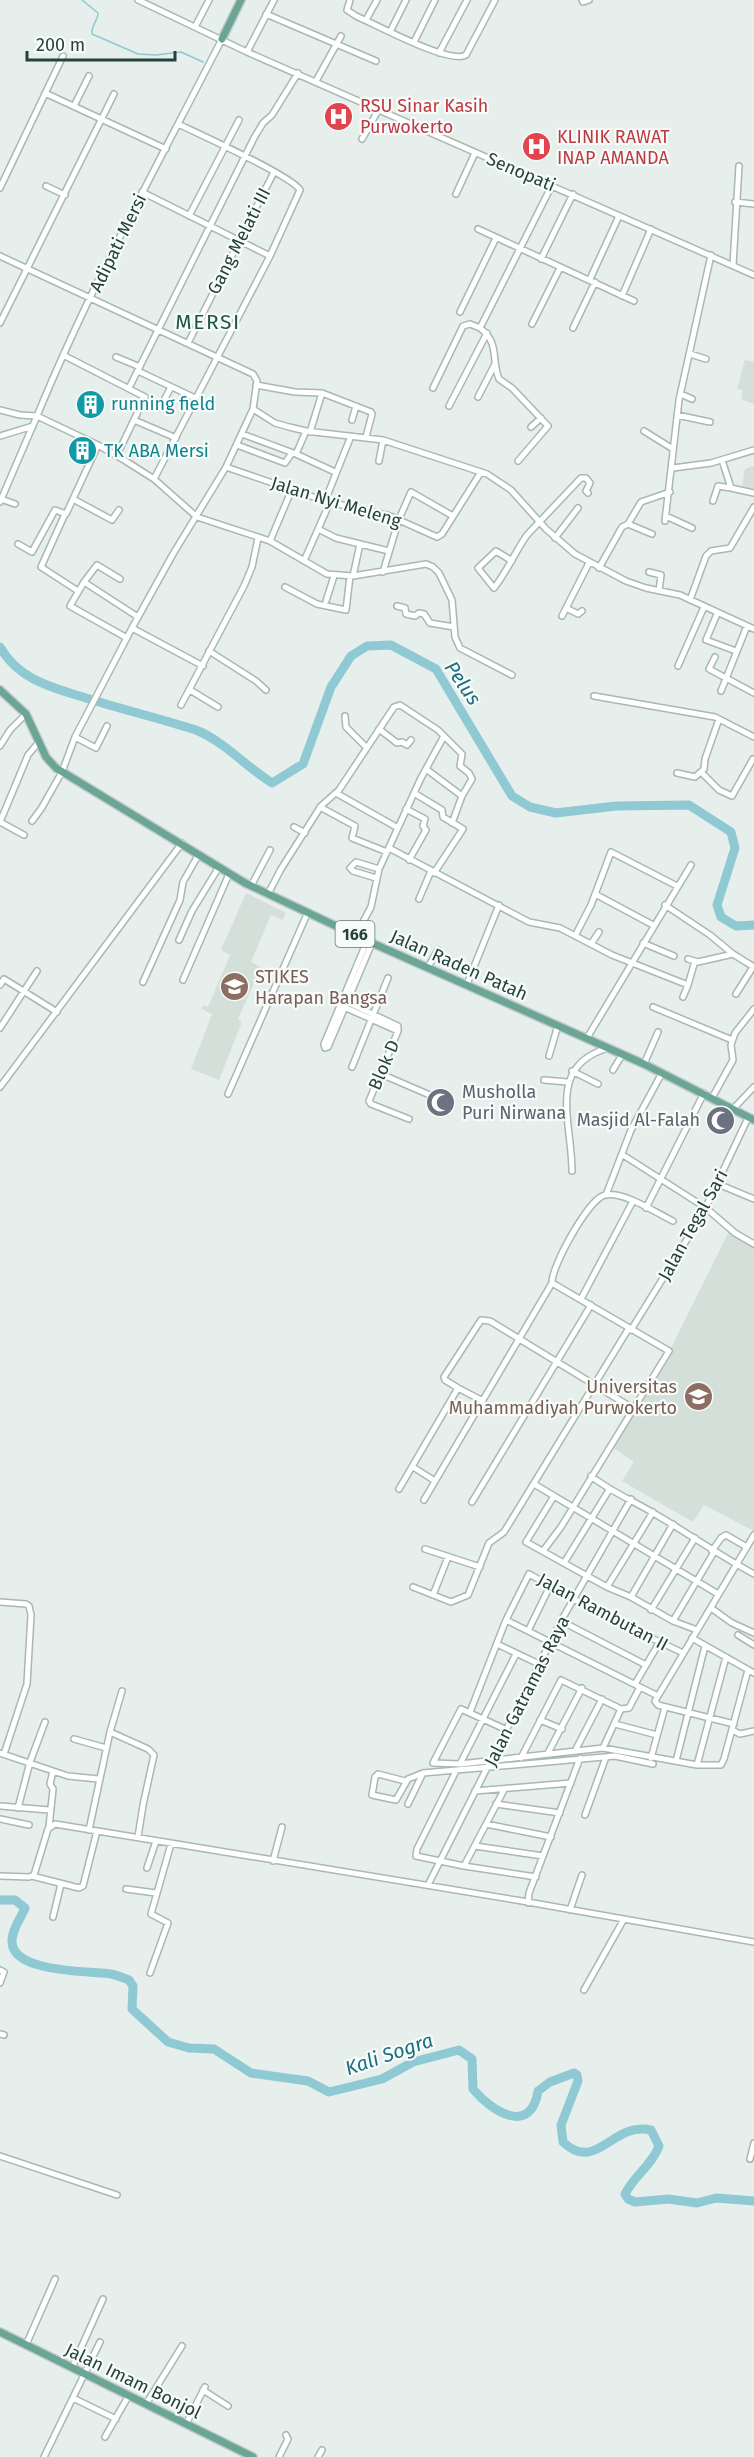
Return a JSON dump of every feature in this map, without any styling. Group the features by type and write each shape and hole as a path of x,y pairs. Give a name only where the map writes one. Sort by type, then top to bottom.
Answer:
{"main road":[{"path":"222,39 241,0"},
{"name":"Jalan Raden Patah","path":"0,690 26,714 49,761 62,772 250,886 587,1038 608,1048 620,1058 644,1064 660,1076 702,1096 712,1098 751,1119"},
{"name":"Jalan Imam Bonjol","path":"0,2332 253,2457"}],"street":[{"name":"Senopati","path":"138,0 247,52 754,275"},
{"path":"195,27 209,0"},
{"path":"247,52 274,0"},
{"path":"350,0 347,10 439,53 460,58 465,57 495,0"},
{"path":"366,20 377,0"},
{"path":"390,32 406,0"},
{"path":"414,42 435,0"},
{"path":"439,53 467,0"},
{"path":"582,0 583,2 589,0"},
{"path":"266,14 337,43 376,62"},
{"path":"316,81 341,36"},
{"name":"Adipati Mersi","path":"1,501 63,355 90,298 142,192 222,39"},
{"path":"0,188 63,56"},
{"path":"129,388 244,157 261,127 272,115 298,73"},
{"path":"74,106 89,76"},
{"path":"45,93 166,148"},
{"path":"0,323 114,94"},
{"path":"362,139 379,109"},
{"path":"189,216 238,120"},
{"path":"156,476 219,358 300,190 298,186 274,172 178,124"},
{"path":"456,194 476,153"},
{"path":"733,265 735,202 739,166"},
{"name":"Gang Melati III","path":"188,343 274,172"},
{"path":"480,328 552,185"},
{"path":"46,186 65,195"},
{"path":"142,192 270,256"},
{"path":"541,259 573,194"},
{"path":"735,202 754,204"},
{"path":"573,328 619,216"},
{"path":"478,229 634,301"},
{"path":"622,296 651,229"},
{"path":"460,312 496,238"},
{"path":"692,528 665,518 681,394 711,255"},
{"path":"0,256 253,374 256,385 253,409 226,467 173,554 126,638 75,737 62,772 32,821"},
{"path":"532,324 560,268"},
{"path":"433,388 463,326 470,324 487,333 495,349 495,364 500,379 512,388 548,428 518,461"},
{"path":"449,406 487,333"},
{"path":"690,354 706,359"},
{"path":"63,355 145,397 118,453"},
{"path":"116,357 193,397"},
{"path":"478,397 495,364"},
{"path":"256,385 295,392 322,393 372,413 366,437"},
{"path":"159,408 171,387"},
{"path":"237,445 285,463 308,432 322,393"},
{"path":"681,394 692,399"},
{"path":"352,420 356,406"},
{"path":"253,409 275,423 308,432 383,440 482,472 511,490 555,538 569,551 589,563 637,585 690,600 754,629"},
{"path":"0,410 20,415 37,415 118,453 156,476 198,514 258,538 271,539 334,576 426,564 433,567 439,573 452,600 457,642 463,651 512,675"},
{"path":"678,415 710,422"},
{"path":"531,427 541,418"},
{"path":"134,420 176,438"},
{"path":"0,435 33,426"},
{"path":"644,431 673,449"},
{"path":"242,434 294,453 335,472"},
{"path":"304,559 318,529 335,472 351,436"},
{"path":"379,461 383,440"},
{"path":"78,591 41,567 98,445"},
{"path":"673,468 722,460 754,450"},
{"path":"722,460 730,488"},
{"name":"Jalan Nyi Meleng","path":"226,467 328,501 399,519 437,537 442,534 482,472"},
{"path":"512,561 496,551 478,568 494,588 512,561 538,522 581,478 586,478 590,483 586,491 588,493"},
{"path":"713,501 718,486 754,493"},
{"path":"271,539 292,489"},
{"path":"384,568 399,519 412,492 453,516"},
{"path":"599,568 622,527 628,524 641,502 670,492"},
{"path":"73,499 112,520 119,510"},
{"path":"1,501 15,504"},
{"path":"555,538 578,507"},
{"path":"690,600 708,553 730,548 754,507"},
{"path":"18,544 32,552 55,510 65,514"},
{"path":"628,524 652,534"},
{"path":"318,529 336,538 388,551"},
{"path":"181,705 244,586 252,567 258,538"},
{"path":"285,587 317,604 345,610 360,544"},
{"path":"562,616 589,563"},
{"path":"120,579 97,566 84,582 70,606 126,638"},
{"path":"649,572 661,575 659,591"},
{"path":"326,601 334,576"},
{"path":"84,582 138,618"},
{"path":"397,606 405,608 406,614 410,616 424,614 430,623 454,627"},
{"path":"678,666 704,607"},
{"path":"566,608 578,614 582,611"},
{"path":"717,614 706,640 736,651"},
{"path":"721,692 747,626"},
{"path":"132,628 202,666"},
{"path":"210,651 266,690"},
{"path":"715,657 709,669 754,693"},
{"path":"190,690 218,707"},
{"path":"594,696 719,719 754,737"},
{"path":"268,894 320,807 336,793 394,707 400,705 438,729 459,750 463,758 460,766 471,777 470,785 462,796 452,823"},
{"path":"0,746 10,730 26,714"},
{"path":"345,716 346,727 366,747"},
{"path":"677,773 696,777 705,768 705,759 719,719"},
{"path":"75,737 96,748 107,726"},
{"path":"379,729 397,743 402,742 407,745 411,740"},
{"path":"357,935 371,907 379,869 406,809 444,736"},
{"path":"24,835 0,822 28,755 39,742"},
{"path":"701,772 719,790 732,796 754,759"},
{"path":"426,769 462,796"},
{"path":"336,793 398,828"},
{"path":"414,793 442,810 443,817 463,829 432,872 419,899"},
{"path":"320,807 355,826 352,838 388,850 529,922 560,928 612,956 633,962 688,985"},
{"path":"406,809 425,819 423,826 426,830 409,860"},
{"path":"294,827 305,833"},
{"path":"0,1087 182,843"},
{"path":"250,886 270,850"},
{"path":"575,936 595,894 610,852 677,885"},
{"path":"143,982 180,900 183,882 199,855"},
{"path":"376,878 350,868 356,862 379,869"},
{"path":"587,1038 691,865"},
{"path":"179,940 192,911 219,867"},
{"path":"183,980 229,874"},
{"path":"595,894 653,925"},
{"path":"467,984 499,905"},
{"path":"665,905 710,934 733,954 754,967 736,994"},
{"path":"228,1094 308,912"},
{"path":"591,944 599,932"},
{"path":"344,1004 324,1044 325,1048 328,1047 370,942"},
{"path":"643,943 674,956"},
{"path":"428,967 438,950"},
{"path":"688,958 695,961 733,954"},
{"path":"684,997 695,961"},
{"path":"0,1028 37,971"},
{"path":"352,1067 388,978"},
{"path":"0,985 4,979 57,1012"},
{"path":"747,980 754,983"},
{"path":"344,1004 373,1017"},
{"path":"653,1008 732,1040"},
{"path":"712,1098 733,1060 732,1040 738,1027 754,1008"},
{"name":"Blok D","path":"373,1017 398,1031 369,1099 371,1104 409,1119"},
{"path":"549,1056 558,1025"},
{"path":"644,1064 658,1032"},
{"path":"572,1171 567,1082 586,1057 608,1048"},
{"path":"613,1070 620,1058"},
{"path":"575,1072 598,1084"},
{"path":"381,1074 446,1102"},
{"path":"606,1195 631,1130 660,1076"},
{"path":"544,1080 567,1082"},
{"path":"733,1109 754,1087"},
{"path":"646,1208 702,1096"},
{"name":"Jalan Tegal Sari","path":"413,1587 451,1602 468,1596 489,1544 504,1532 706,1208 751,1119"},
{"path":"623,1155 706,1208 735,1233 754,1244"},
{"path":"718,1184 754,1199"},
{"path":"424,1500 552,1284 555,1267 566,1245 596,1200 606,1195 616,1195 673,1221"},
{"path":"581,1299 633,1201"},
{"path":"543,1551 573,1508 669,1351 552,1284"},
{"path":"472,1502 591,1305"},
{"path":"483,1401 445,1380 444,1377 481,1320 490,1321 634,1409"},
{"path":"399,1489 458,1388"},
{"path":"413,1467 435,1481"},
{"path":"591,1476 609,1491 631,1499 695,1538 724,1559 737,1563 754,1574"},
{"path":"534,1484 718,1594"},
{"path":"564,1563 609,1491"},
{"path":"554,1496 525,1541 651,1610 697,1630"},
{"name":"Jalan Gatramas Raya","path":"428,1885 561,1621 631,1499"},
{"path":"607,1587 653,1512"},
{"path":"631,1597 673,1524"},
{"path":"673,1621 721,1538 726,1535 746,1546"},
{"path":"754,1535 658,1696 656,1704 711,1719 733,1727 740,1734 754,1731"},
{"path":"651,1610 695,1538"},
{"path":"425,1549 480,1567"},
{"path":"433,1595 448,1557"},
{"name":"Jalan Rambutan II","path":"470,1713 506,1620 529,1574 573,1599 683,1653"},
{"path":"528,1631 550,1586"},
{"path":"0,1602 26,1604 29,1606 31,1615 27,1684 2,1754 30,1761 68,1776 99,1779"},
{"path":"711,1608 732,1623 754,1633"},
{"path":"506,1620 658,1696"},
{"path":"561,1621 646,1665"},
{"path":"738,1635 754,1645"},
{"path":"405,1781 396,1800 372,1795 375,1777 378,1774 405,1781 423,1773 615,1756 698,1765 721,1765 751,1671 692,1638"},
{"path":"521,1758 559,1681 563,1680 582,1688 621,1709 629,1708 646,1665 659,1643"},
{"path":"496,1644 539,1664"},
{"path":"676,1761 705,1646"},
{"path":"460,1764 516,1654"},
{"path":"698,1765 726,1657"},
{"path":"548,1753 582,1688"},
{"path":"89,1830 106,1748 122,1691"},
{"path":"528,1903 580,1758 578,1750 602,1699"},
{"path":"652,1761 665,1707"},
{"path":"507,1730 461,1709 433,1761 437,1764 460,1764 603,1748 652,1761"},
{"path":"603,1748 621,1709"},
{"path":"540,1720 562,1728"},
{"path":"18,1808 30,1761 45,1722"},
{"path":"615,1724 657,1735"},
{"path":"110,1732 148,1749 154,1755 142,1805 138,1837"},
{"path":"74,1739 106,1748"},
{"path":"585,1815 606,1758"},
{"path":"32,1876 49,1827 53,1789 50,1784 53,1771"},
{"path":"456,1771 415,1853 419,1858 439,1862 536,1877"},
{"path":"408,1804 423,1773"},
{"path":"475,1791 571,1783"},
{"path":"464,1866 504,1790"},
{"path":"496,1804 560,1813"},
{"path":"1,1806 49,1810"},
{"path":"0,1819 29,1825"},
{"path":"49,1827 55,1824 138,1837 754,1942"},
{"path":"486,1824 550,1837"},
{"path":"273,1861 282,1827"},
{"path":"0,1876 32,1876 79,1888 85,1884 98,1831"},
{"path":"147,1868 156,1841"},
{"path":"150,1973 168,1923 166,1920 151,1915 171,1844"},
{"path":"475,1846 543,1856"},
{"path":"570,1910 582,1875"},
{"path":"53,1917 61,1884"},
{"path":"126,1889 156,1893"},
{"path":"584,1990 624,1919"},
{"path":"0,1970 4,1972 0,1983"},
{"path":"750,2159 754,2143"},
{"path":"0,2156 117,2195"},
{"path":"26,2345 55,2279"},
{"path":"72,2368 103,2299"},
{"path":"44,2457 100,2342"},
{"path":"146,2404 182,2346"},
{"path":"186,2424 204,2389 228,2406"},
{"path":"105,2437 129,2396"},
{"path":"73,2398 116,2419"},
{"path":"279,2457 288,2439 286,2435"},
{"path":"318,2457 322,2450"}],"shaded area":[{"path":"754,359 754,404 741,399 743,390 737,389 745,360 753,362"},
{"path":"754,466 754,494 742,492 744,471"},
{"name":"STIKES Harapan Bangsa","path":"246,893 286,913 282,920 271,915 251,962 261,967 238,1019 242,1022 219,1080 191,1069 212,1014 202,1009 203,1005 208,1007 230,955 221,950"},
{"name":"Universitas Muhammadiyah Purwokerto","path":"729,1231 754,1246 754,1531 704,1505 693,1522 622,1481 634,1462 612,1447 671,1348"}],"waterway":[{"path":"82,0 98,13 92,34 138,54 156,55 181,52 203,62"},
{"name":"Pelus","path":"0,647 17,668 39,682 196,730 226,748 272,783 303,764 331,687 351,656 367,646 391,645 436,669 512,796 530,807 556,813 616,806 689,805 731,832 735,848 717,905 721,917 736,926 754,925"},
{"name":"Kali Sogra","path":"0,1900 15,1900 25,1908 12,1938 16,1952 25,1960 54,1969 111,1974 129,1980 133,1986 132,2009 168,2042 189,2048 214,2049 251,2073 308,2081 329,2092 382,2079 413,2062 459,2050 472,2059 473,2089 490,2105 510,2116 528,2113 534,2105 538,2091 550,2082 574,2073 578,2081 561,2125 563,2142 575,2150 586,2152 596,2150 637,2129 651,2130 659,2146 652,2159 625,2194 628,2199 635,2202 668,2199 697,2203 716,2198 754,2201"}],"place":[{"name":"RSU Sinar Kasih Purwokerto","path":"339,116"},
{"name":"KLINIK RAWAT INAP AMANDA","path":"536,147"},
{"name":"running field","path":"90,404"},
{"name":"TK ABA Mersi","path":"83,451"},
{"name":"STIKES Harapan Bangsa","path":"234,987"},
{"name":"Musholla Puri Nirwana","path":"441,1102"},
{"name":"Masjid Al-Falah","path":"721,1120"},
{"name":"Universitas Muhammadiyah Purwokerto","path":"698,1397"}],"district":[{"name":"MERSI","path":"208,322"}]}
